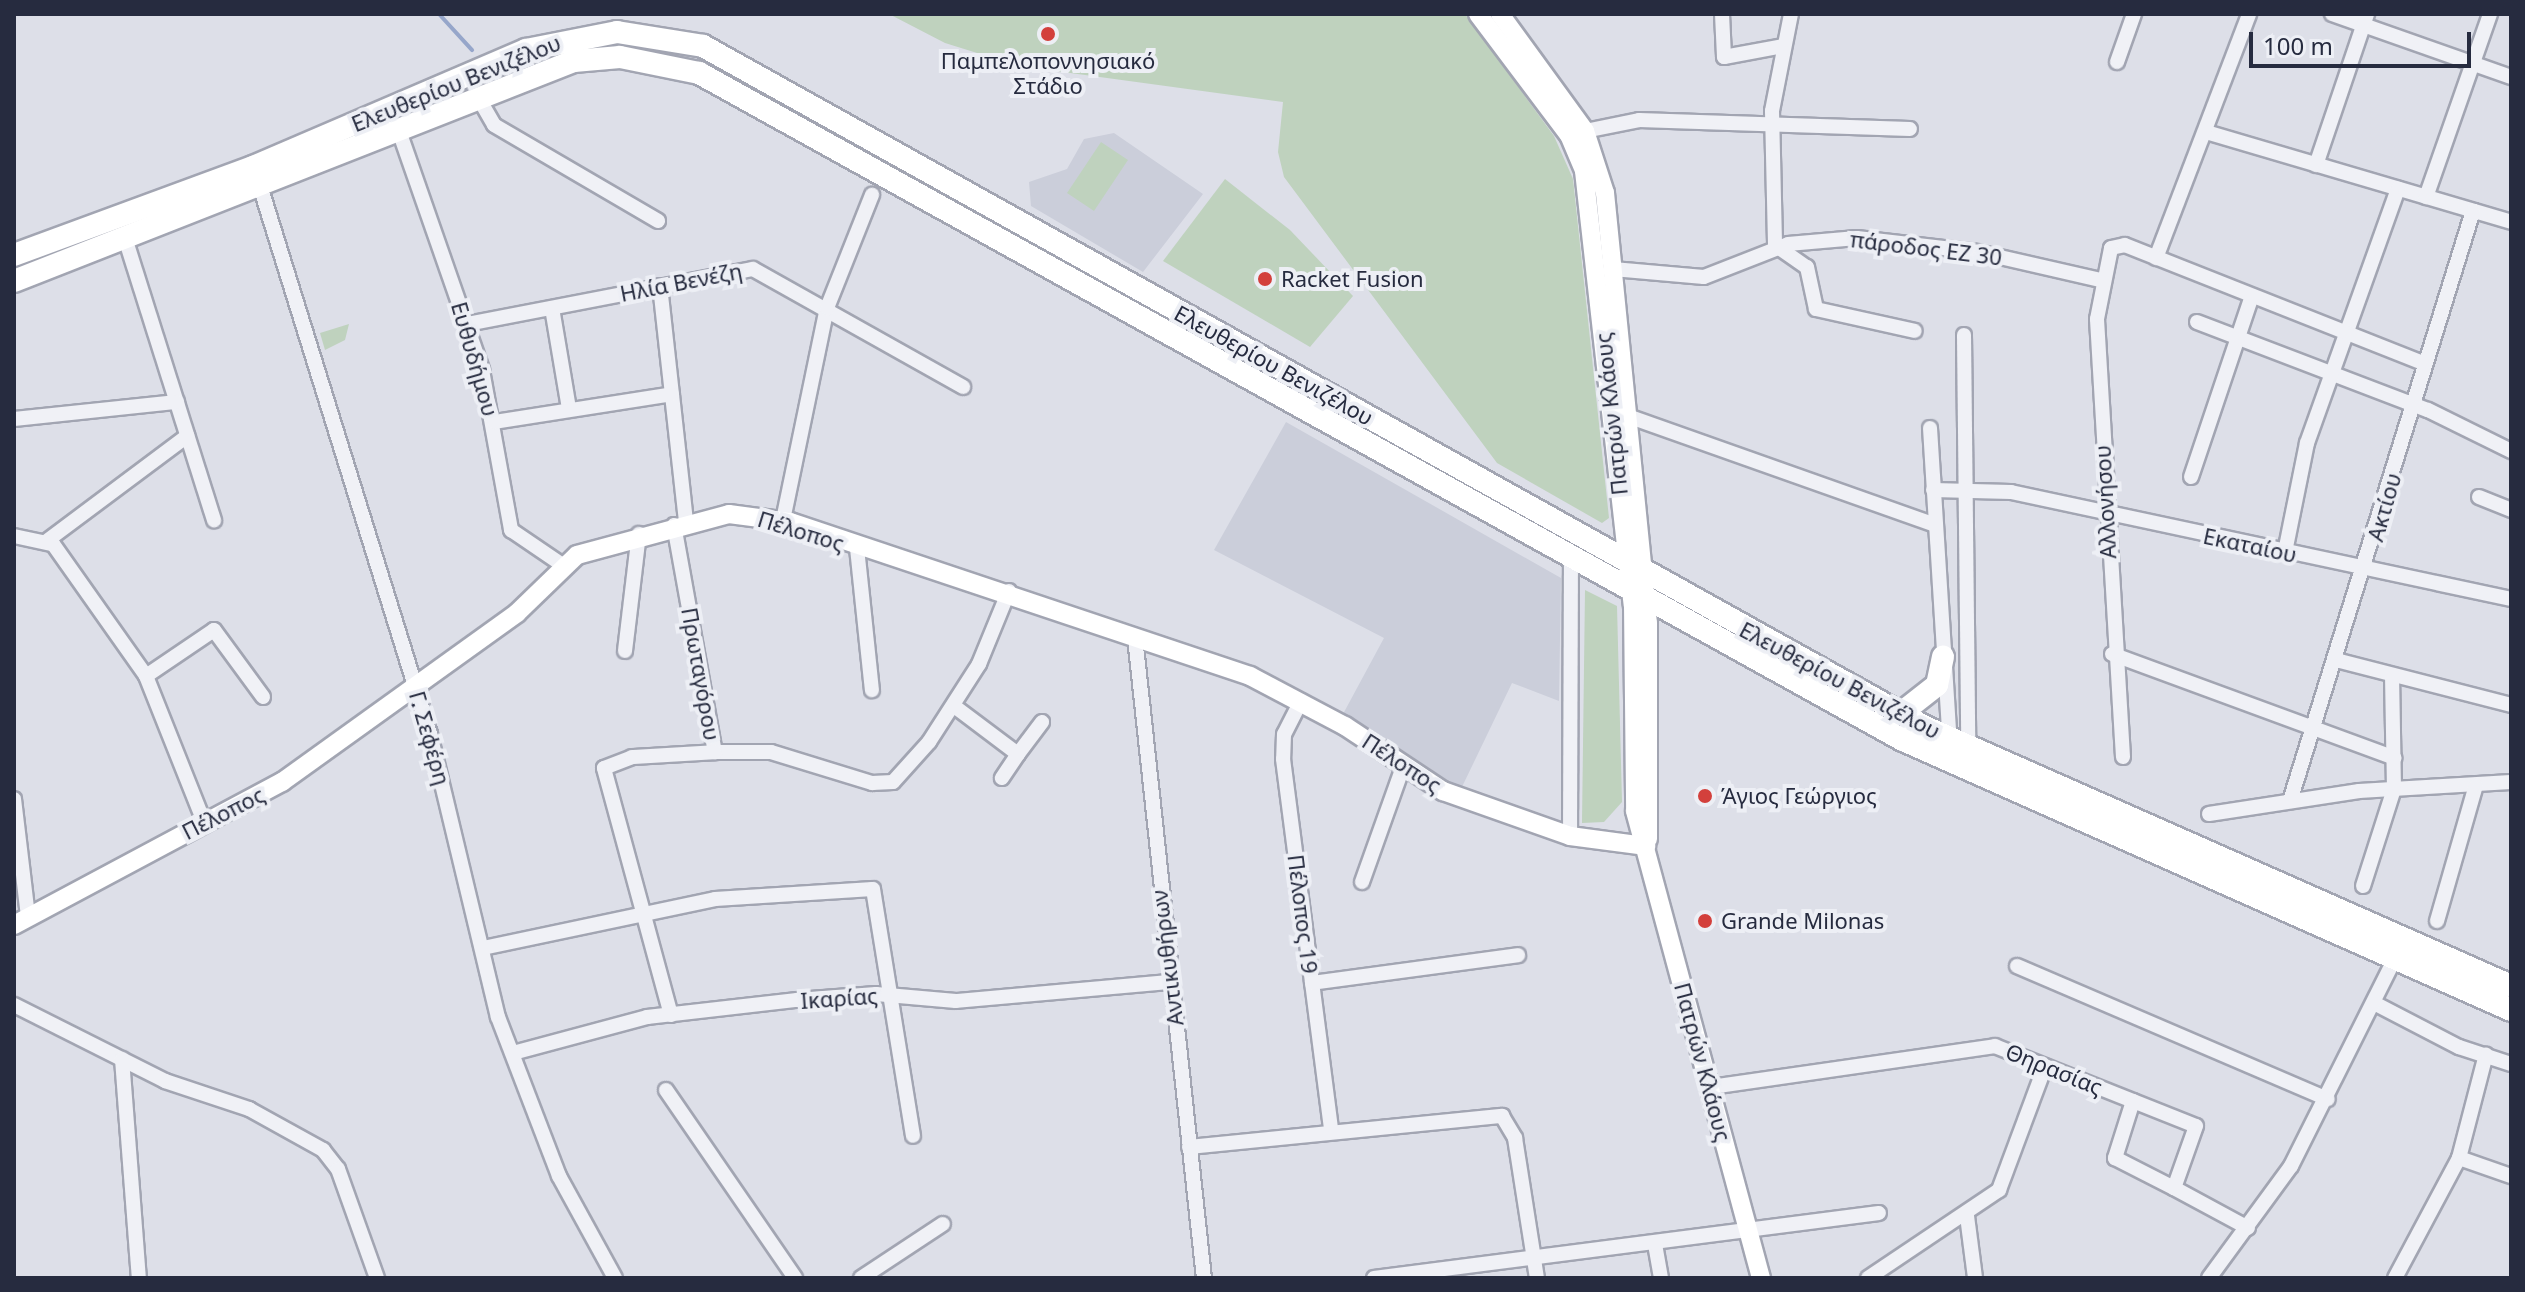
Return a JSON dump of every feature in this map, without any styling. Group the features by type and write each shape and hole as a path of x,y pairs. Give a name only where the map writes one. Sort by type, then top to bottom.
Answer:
{"main road":[{"name":"Ελευθερίου Βενιζέλου","path":"14,255 253,167 526,50 617,32 662,36 743,65 1900,714 1958,751 2511,986"},
{"name":"Ελευθερίου Βενιζέλου","path":"14,281 261,189 478,97 574,61 620,57 699,73 1639,596 1958,751 2511,1010"},
{"path":"1900,714 1937,685 1943,657"}],"street":[{"name":"Πατρών Κλάους","path":"1478,14 1562,125 1584,171 1619,413 1639,596 1633,799 1761,1278"},
{"name":"Πατρών Κλάους","path":"1500,14 1585,131 1601,171 1613,269 1619,413"},
{"path":"1722,14 1724,57 1784,46"},
{"path":"1791,14 1771,121 1776,247 1806,265 1816,309 1915,331"},
{"path":"2117,62 2134,14"},
{"path":"2249,14 2156,258 2425,364"},
{"path":"2332,14 2365,19 2511,77"},
{"path":"2426,197 2490,14"},
{"path":"2316,165 2365,19"},
{"path":"478,97 494,125 658,221"},
{"path":"1585,131 1614,121 1771,121 1910,129"},
{"name":"Ευθυδήμου","path":"399,131 467,324 494,422 513,534 564,566"},
{"path":"2206,132 2511,222"},
{"name":"Γ. Σεφέρη","path":"261,189 415,687 513,1053 559,1176 615,1278"},
{"path":"2285,552 2330,376 2398,189"},
{"path":"783,520 827,308 872,195"},
{"name":"Ακτίου","path":"2290,801 2366,568 2412,405 2473,211"},
{"name":"πάροδος ΕΖ 30","path":"1613,269 1704,277 1776,247 1825,237 1886,240 2100,280"},
{"path":"126,241 214,520"},
{"name":"Αλλονήσου","path":"2123,757 2112,654 2100,280 2111,248 2125,245 2156,258"},
{"name":"Ηλία Βενέζη","path":"467,324 753,269 963,387"},
{"name":"Πρωταγόρου","path":"660,286 672,394 680,524 715,752 771,752 889,784 954,706 1009,591"},
{"path":"2191,477 2252,296"},
{"path":"552,308 569,409"},
{"path":"2197,322 2330,376 2412,405 2509,447"},
{"path":"1958,751 1966,488 1964,335"},
{"path":"494,422 672,394"},
{"path":"14,419 177,402"},
{"path":"1619,413 1935,525"},
{"path":"1930,428 1943,657 1958,751"},
{"path":"14,536 48,540 187,436"},
{"name":"Εκαταίου","path":"1933,490 1990,489 2511,599"},
{"path":"2479,497 2511,510"},
{"name":"Πέλοπος","path":"21,921 127,859 205,824 282,782 517,613 564,566 587,549 680,524 741,514 783,520 857,548 1009,591 1135,637 1301,701 1443,791 1570,836 1646,846"},
{"path":"625,651 639,534"},
{"path":"48,540 146,676 205,824"},
{"path":"857,548 872,690"},
{"path":"1570,836 1571,559"},
{"path":"146,676 214,630 263,697"},
{"name":"Αντικυθήρων","path":"1135,637 1204,1278"},
{"path":"2112,654 2394,758"},
{"path":"2336,660 2511,705"},
{"path":"2363,886 2394,789 2392,675"},
{"name":"Πέλοπος 19","path":"1301,701 1282,751 1331,1131"},
{"path":"954,706 1018,754"},
{"path":"1002,778 1042,722"},
{"path":"671,1015 605,767 632,757 715,752"},
{"path":"1362,882 1403,767"},
{"path":"2209,814 2394,789 2511,782"},
{"path":"2437,921 2476,785"},
{"path":"14,799 21,921"},
{"path":"483,948 643,912 742,895 870,888 913,1136"},
{"path":"1312,983 1518,955"},
{"path":"2209,1278 2248,1228 2328,1099 2395,958"},
{"path":"2017,966 2328,1099"},
{"name":"Ικαρίας","path":"513,1053 671,1015 889,995 956,1001 1170,982"},
{"path":"2374,1003 2511,1064"},
{"path":"14,1005 176,1086 249,1109 327,1153 377,1278"},
{"name":"Θηρασίας","path":"1711,1087 1978,1044 2045,1066 2197,1129 2174,1188"},
{"path":"2395,1278 2459,1158 2486,1054"},
{"path":"122,1059 139,1278"},
{"path":"1868,1278 1967,1216 2003,1184 2045,1066"},
{"path":"666,1090 795,1278"},
{"path":"2133,1101 2115,1158 2248,1228"},
{"path":"1189,1147 1493,1114 1508,1121 1537,1278"},
{"path":"2459,1158 2511,1176"},
{"path":"1374,1278 1432,1274 1533,1258 1750,1234 1879,1213"},
{"path":"1967,1216 1975,1278"},
{"path":"861,1278 943,1224"},
{"path":"1655,1244 1661,1278"}],"shaded area":[{"path":"1114,133 1203,194 1143,272 1031,206 1029,182 1067,169 1084,139"},
{"path":"1286,422 1561,578 1559,701 1512,683 1461,789 1343,714 1384,638 1214,550"}],"green space":[{"path":"889,14 1465,14 1554,136 1573,179 1609,518 1602,523 1497,463 1284,177 1278,152 1283,102 1019,66 945,43"},
{"path":"1101,142 1128,160 1094,211 1067,193"},
{"name":"Racket Fusion","path":"1225,179 1290,230 1353,296 1310,347 1163,261"},
{"path":"349,324 345,340 325,350 320,333"},
{"path":"1585,590 1617,606 1622,802 1604,822 1582,823"}],"waterway":[{"path":"439,14 472,50"}],"place":[{"name":"Παμπελοποννησιακό Στάδιο","path":"1048,34"},
{"name":"Racket Fusion","path":"1265,279"},
{"name":"Άγιος Γεώργιος","path":"1705,796"},
{"name":"Grande Milonas","path":"1705,921"}]}
